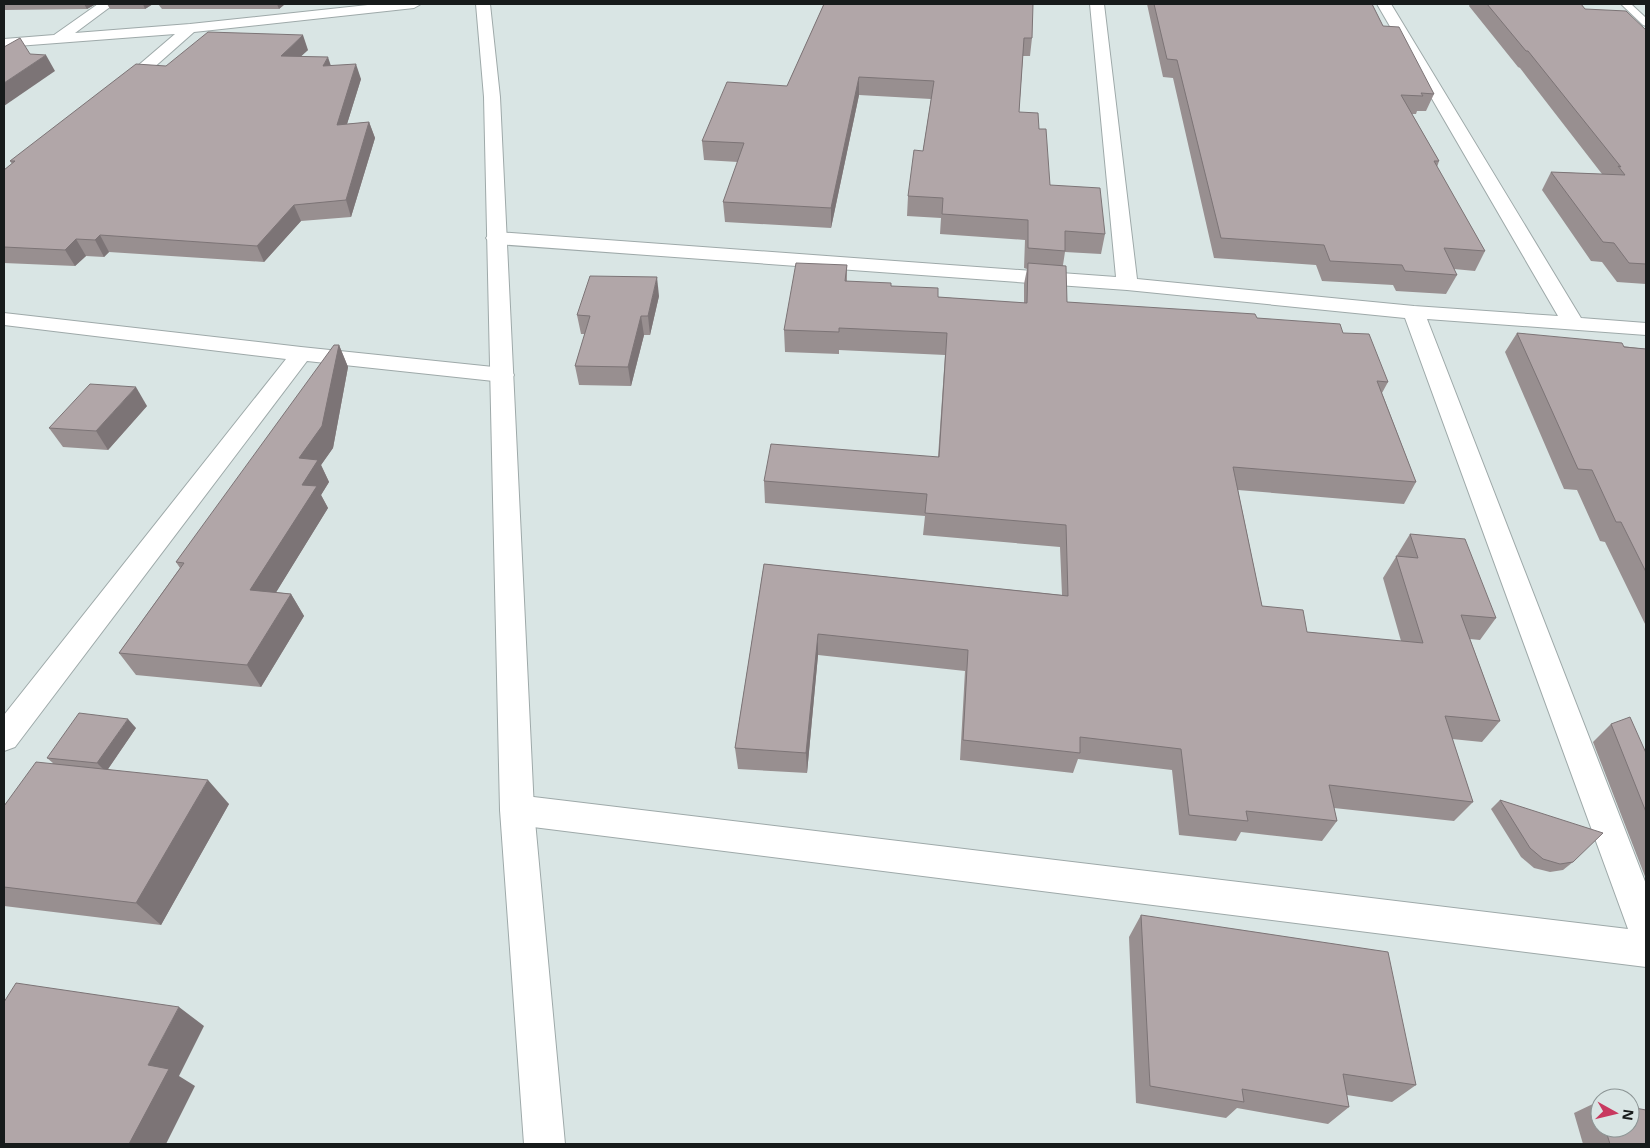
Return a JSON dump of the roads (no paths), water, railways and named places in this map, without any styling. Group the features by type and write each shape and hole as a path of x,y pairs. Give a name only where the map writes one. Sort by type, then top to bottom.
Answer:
{"street":[{"path":"58,39 107,4"},
{"path":"4,43 190,28 414,4"},
{"path":"483,4 492,97 517,810 545,1144"},
{"path":"1097,4 1127,284"},
{"path":"1384,4 1573,323"},
{"path":"108,98 190,28"},
{"path":"496,238 1127,284 1414,312 1646,329"},
{"path":"1414,312 1646,930"},
{"path":"4,319 301,354 503,375"},
{"path":"4,738 301,354"},
{"path":"517,810 1646,949"}],"lane":[{"path":"1626,4 1646,23"}]}
